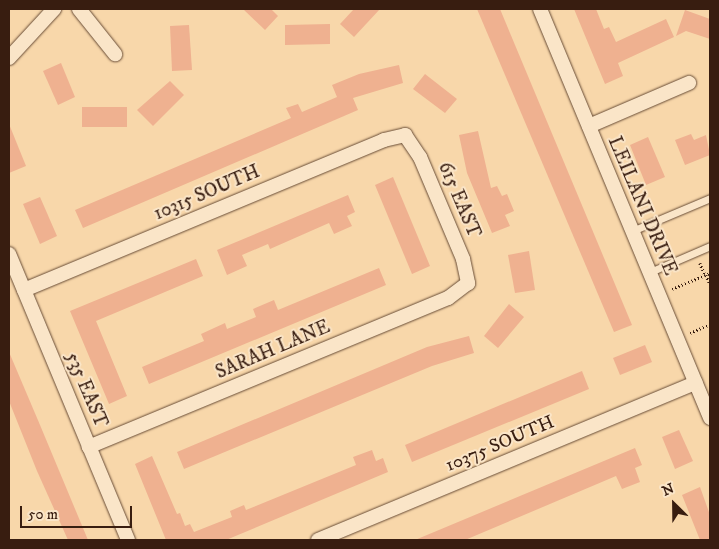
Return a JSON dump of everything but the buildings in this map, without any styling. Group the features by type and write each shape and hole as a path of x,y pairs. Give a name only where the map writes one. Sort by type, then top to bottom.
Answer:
{"street":[{"path":"9,58 54,9"},
{"path":"79,9 115,54"},
{"name":"LEILANI DRIVE","path":"540,9 710,418"},
{"path":"589,126 689,83"},
{"name":"615 EAST","path":"405,135 420,157 449,225 466,267 468,283"},
{"name":"10315 SOUTH","path":"24,290 384,140 405,135"},
{"name":"535 EAST","path":"9,254 128,540"},
{"name":"SARAH LANE","path":"89,447 448,298 468,283"},
{"name":"10375 SOUTH","path":"318,540 696,383"}],"lane":[{"path":"632,231 710,198"},
{"path":"650,272 710,246"}],"path":[{"path":"699,261 710,284"},
{"path":"672,289 710,273"},
{"path":"690,333 710,324"}]}
